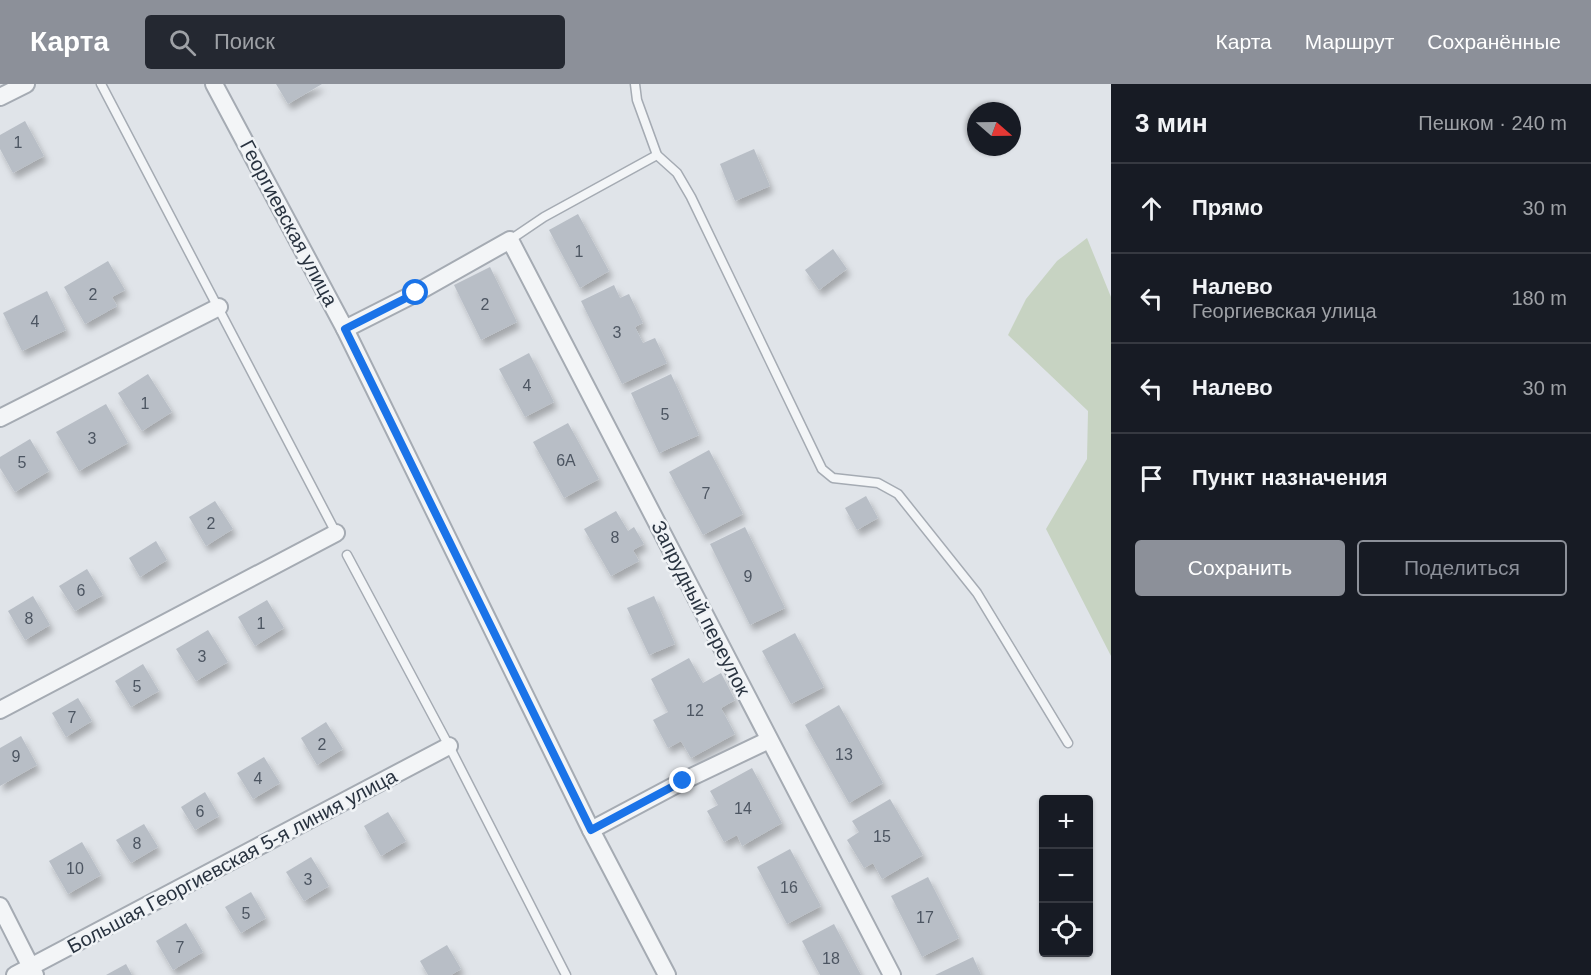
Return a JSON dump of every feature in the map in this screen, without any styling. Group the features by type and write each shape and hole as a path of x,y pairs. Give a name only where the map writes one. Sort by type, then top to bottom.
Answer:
{"street":[{"path":"0,97 26,84"},
{"name":"Георгиевская улица","path":"214,84 345,329 591,830 667,975"},
{"path":"345,329 416,293 510,240"},
{"name":"Запрудный переулок","path":"510,240 892,975"},
{"path":"0,418 219,307"},
{"path":"0,710 336,533"},
{"path":"591,830 683,781 769,740"},
{"name":"Большая Георгиевская 5-я линия улица","path":"15,975 33,971 449,746"},
{"path":"0,906 33,971"}],"lane":[{"path":"101,84 336,533"},
{"path":"635,84 636,100 657,155 677,172 691,197 822,469 833,478 878,483 898,494 977,593 1068,743"},
{"path":"510,240 544,217 657,155"},
{"path":"347,555 449,746 566,975"}],"green space":[{"path":"1087,238 1111,297 1111,656 1046,529 1087,459 1088,411 1008,335 1026,299 1057,261"}],"building":[{"path":"276,84 322,84 288,104"},
{"path":"25,121 44,156 13,173 0,149 0,135"},
{"path":"754,149 770,186 735,201 720,164"},
{"path":"578,214 609,271 580,288 549,230"},
{"path":"833,249 847,269 819,290 805,270"},
{"path":"108,261 125,290 112,297 117,306 85,324 64,287"},
{"path":"490,267 517,322 481,340 454,285"},
{"path":"614,285 620,298 629,294 643,323 635,327 643,343 655,338 667,363 622,384 581,301"},
{"path":"47,291 66,330 22,351 3,313"},
{"path":"529,353 554,402 525,417 499,369"},
{"path":"148,374 172,412 142,431 118,393"},
{"path":"671,374 699,435 659,453 631,393"},
{"path":"106,404 128,443 79,471 56,432"},
{"path":"568,423 599,479 564,498 533,442"},
{"path":"30,439 49,471 15,492 0,468 0,457"},
{"path":"709,450 743,514 703,535 669,472"},
{"path":"866,496 878,518 857,530 845,508"},
{"path":"215,501 233,529 206,546 189,517"},
{"path":"616,511 628,531 634,527 644,544 633,550 639,561 611,576 584,529"},
{"path":"745,527 785,608 750,625 710,544"},
{"path":"156,541 167,560 140,577 129,558"},
{"path":"87,569 103,595 75,611 59,586"},
{"path":"33,596 50,625 25,640 8,611"},
{"path":"654,596 675,644 649,655 627,608"},
{"path":"267,600 284,628 255,646 238,617"},
{"path":"208,630 228,662 196,681 176,649"},
{"path":"795,633 824,687 791,704 762,651"},
{"path":"689,658 703,683 721,673 735,700 721,708 735,734 691,758 681,741 668,748 653,720 668,712 651,679"},
{"path":"143,664 159,691 131,707 115,681"},
{"path":"78,698 92,721 66,737 52,713"},
{"path":"839,705 883,783 849,803 805,725"},
{"path":"326,722 343,749 317,765 301,738"},
{"path":"21,736 37,765 0,786 0,748"},
{"path":"264,757 280,783 253,799 237,773"},
{"path":"752,768 782,823 742,846 737,835 724,842 707,811 718,805 710,791"},
{"path":"205,792 219,816 195,830 181,807"},
{"path":"890,799 923,855 882,879 873,863 864,868 847,840 859,832 852,821"},
{"path":"388,812 406,841 381,856 364,826"},
{"path":"144,824 158,847 131,863 116,840"},
{"path":"82,842 101,875 68,894 49,861"},
{"path":"790,849 821,906 787,924 757,867"},
{"path":"311,857 329,886 304,901 286,872"},
{"path":"928,877 959,938 922,957 891,896"},
{"path":"251,892 266,918 241,933 225,907"},
{"path":"186,923 203,952 173,970 156,941"},
{"path":"834,924 861,975 820,975 802,941"},
{"path":"447,945 461,969 451,975 428,975 420,961"},
{"path":"973,957 981,975 935,975"},
{"path":"126,964 132,975 106,975"}],"route":[{"path":"416,293 345,329 591,830 683,781"}]}
